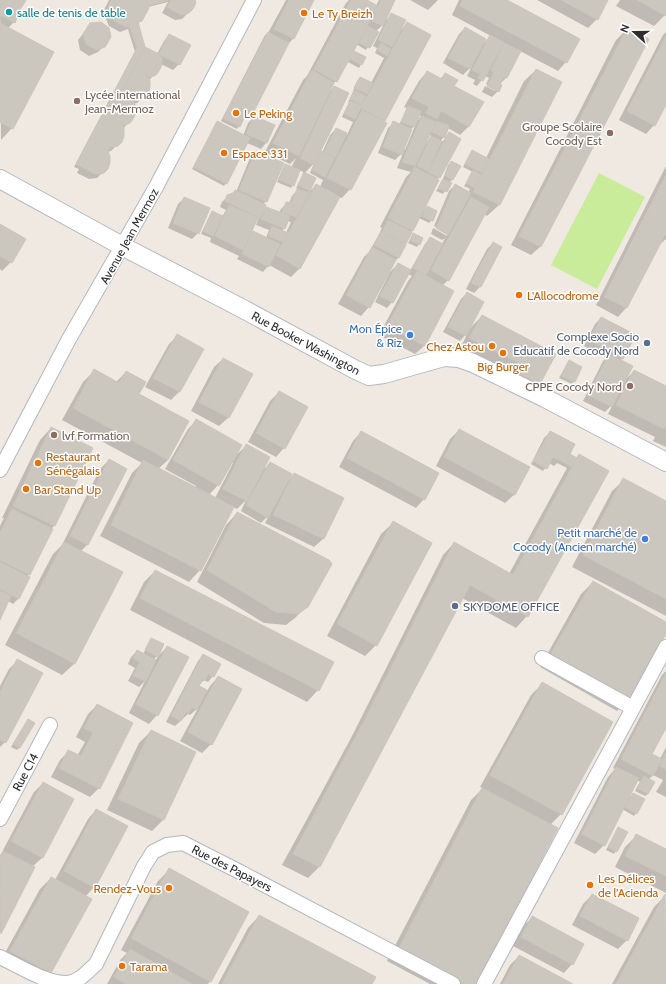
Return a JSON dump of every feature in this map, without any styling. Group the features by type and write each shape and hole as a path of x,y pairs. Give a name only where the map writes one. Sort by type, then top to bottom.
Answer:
{"street":[{"name":"Avenue Jean Mermoz","path":"0,470 69,339 156,187 254,0"},
{"name":"Rue Booker Washington","path":"0,179 122,246 246,310 354,370 369,376 384,374 444,357 459,358 473,363 545,398 666,462"},
{"path":"484,984 666,647"},
{"path":"542,658 633,708"},
{"name":"Rue C14","path":"0,820 50,725"},
{"name":"Rue des Papayers","path":"0,957 48,981 70,983 84,975 96,964 144,866 153,852 167,845 183,843 453,984"}],"green space":[{"path":"599,173 645,197 597,289 551,265"}],"building":[{"name":"salle de tenis de table","path":"0,0 26,0 15,23 0,15"},
{"path":"111,0 146,0 149,8 142,21 126,27 114,21 108,6"},
{"path":"146,0 169,0 147,6"},
{"path":"171,0 195,0 196,3 189,13 181,15 167,7"},
{"path":"289,0 314,0 294,39 274,29"},
{"path":"351,0 367,0 378,6 337,82 314,69"},
{"path":"381,0 395,0 383,26 372,21"},
{"path":"463,0 507,0 580,39 567,63 460,6"},
{"path":"561,0 608,0 598,20"},
{"path":"637,0 666,0 666,16"},
{"path":"391,13 406,20 392,47 378,40"},
{"path":"101,22 109,28 111,37 105,47 96,50 86,44 83,34 90,23"},
{"path":"138,22 145,47 82,167 76,164 137,48 129,25"},
{"path":"407,22 431,35 385,121 361,108"},
{"path":"0,23 54,52 13,129 0,122"},
{"path":"368,26 379,32 370,48 359,43"},
{"path":"465,27 486,39 470,69 448,58"},
{"path":"627,28 649,39 573,186 551,175"},
{"path":"268,32 289,43 253,113 248,110 240,127 223,118"},
{"path":"169,34 191,45 180,65 159,54"},
{"path":"490,35 504,42 483,81 478,78 480,74 472,70"},
{"path":"666,36 666,105 655,126 627,111"},
{"path":"381,43 391,49 387,56 377,50"},
{"path":"504,43 521,51 507,78 504,77 500,84 502,85 499,92 487,86 494,72 491,70"},
{"path":"145,47 159,54 162,58 162,65 159,71 156,75 151,77 134,69"},
{"path":"354,51 366,57 362,65 350,59"},
{"path":"134,69 147,76 150,81 148,94 144,98 135,99 122,92"},
{"path":"536,69 562,82 500,205 473,192"},
{"path":"312,70 334,83 299,156 273,143"},
{"path":"427,71 442,79 445,73 458,80 454,86 484,102 469,127 441,111 437,119 426,113 429,107 412,98"},
{"path":"360,77 373,83 367,94 354,88"},
{"path":"334,86 349,93 314,165 300,158"},
{"path":"354,90 366,96 362,105 350,99"},
{"path":"122,92 135,99 133,102 120,95"},
{"path":"120,95 133,102 136,106 136,113 133,119 130,123 125,125 122,125 108,117"},
{"path":"350,101 362,106 355,119 344,114"},
{"path":"408,106 421,111 415,127 401,122"},
{"path":"362,110 387,123 351,190 327,178"},
{"path":"254,116 275,125 267,143 246,134"},
{"path":"422,116 436,122 415,166 402,162"},
{"path":"108,117 122,125 124,129 122,142 118,146 110,147 96,140"},
{"path":"217,121 250,138 227,184 194,167"},
{"path":"393,121 412,129 402,155 383,147"},
{"path":"437,121 449,126 445,138 432,132"},
{"path":"336,128 347,133 336,157 324,152"},
{"path":"449,132 461,139 440,178 428,172"},
{"path":"431,136 442,141 428,171 417,166"},
{"path":"96,140 110,147 108,151 94,144"},
{"path":"94,144 108,151 110,156 108,169 104,173 95,174 82,167"},
{"path":"472,150 489,159 482,173 465,164"},
{"path":"256,151 284,163 267,202 239,190"},
{"path":"321,151 335,158 325,177 312,170"},
{"path":"451,161 461,166 453,180 445,176"},
{"path":"285,164 300,170 294,186 279,180"},
{"path":"415,167 439,180 413,231 388,218"},
{"path":"473,170 481,175 474,188 466,183"},
{"path":"304,172 316,178 310,191 298,185"},
{"path":"551,175 573,186 541,247 519,236"},
{"path":"666,175 666,233 642,222"},
{"path":"443,179 452,183 447,192 438,188"},
{"path":"316,184 340,197 300,269 276,255"},
{"path":"455,184 471,193 448,235 436,228"},
{"path":"297,189 310,193 296,217 282,212 286,202 291,203"},
{"path":"235,190 266,205 260,218 225,201 227,195 233,193"},
{"path":"184,197 210,208 199,234 173,223"},
{"path":"471,197 489,207 449,281 431,270"},
{"path":"229,205 258,218 243,250 215,236"},
{"path":"427,206 437,211 433,221 422,216"},
{"path":"266,207 290,216 285,229 261,219"},
{"path":"212,211 223,216 213,236 203,231"},
{"path":"388,220 412,232 406,244 382,232"},
{"path":"642,222 666,233 627,308 604,297"},
{"path":"0,224 26,239 12,263 0,256"},
{"path":"272,226 288,233 283,242 268,236"},
{"path":"253,231 280,244 269,267 242,254"},
{"path":"381,232 406,245 399,258 374,245"},
{"path":"413,233 423,238 420,245 410,240"},
{"path":"430,237 443,244 426,275 413,268"},
{"path":"493,242 502,247 481,287 471,283"},
{"path":"372,247 396,260 370,308 346,295"},
{"path":"398,263 411,270 393,303 380,296"},
{"path":"417,271 454,291 425,346 387,326"},
{"path":"467,292 484,302 466,336 448,327"},
{"path":"482,315 556,354 540,384 520,374 525,366 469,338"},
{"path":"601,317 636,335 623,359 589,340"},
{"path":"177,334 204,349 180,392 153,378"},
{"path":"609,354 633,366 612,407 588,395"},
{"path":"223,358 253,374 229,418 199,402"},
{"path":"569,360 582,367 575,382 561,376"},
{"path":"94,369 119,383 126,371 146,382 139,394 189,421 168,460 73,408"},
{"path":"634,370 666,386 666,425 664,429 616,405"},
{"path":"279,391 308,407 285,449 256,433"},
{"path":"196,419 242,445 219,486 173,460"},
{"path":"51,427 93,448 55,526 13,506"},
{"path":"459,429 530,467 515,495 444,457"},
{"path":"361,431 439,473 425,500 347,458"},
{"path":"550,431 575,444 570,454 566,452 561,461 553,457 555,453 542,446"},
{"path":"246,444 270,457 247,501 223,489"},
{"path":"542,446 555,453 547,469 533,461"},
{"path":"566,452 577,458 572,467 561,461"},
{"path":"579,454 609,471 528,617 470,585 320,867 293,854 362,725 454,542 513,575"},
{"path":"109,459 127,469 88,545 70,536"},
{"path":"143,460 234,507 201,571 111,525"},
{"path":"270,462 292,474 268,518 246,505"},
{"path":"294,473 344,498 324,539 273,515"},
{"path":"623,478 666,501 666,599 583,555"},
{"path":"12,509 53,529 30,575 0,560 0,533"},
{"path":"237,512 329,560 332,564 308,607 298,614 276,612 207,570"},
{"path":"393,521 432,543 377,646 337,624"},
{"path":"64,542 123,572 75,664 16,633"},
{"path":"0,562 30,577 19,599 0,589"},
{"path":"155,570 334,662 319,691 140,598"},
{"path":"593,581 666,622 666,634 629,700 550,655"},
{"path":"0,591 11,596 0,620"},
{"path":"151,638 164,644 158,657 145,650"},
{"path":"167,646 189,657 158,716 136,704"},
{"path":"137,650 156,660 146,681 133,676 140,662 133,658"},
{"path":"203,654 221,664 214,677 208,674 205,681 202,679 199,686 207,690 197,710 192,707 189,713 186,712 181,721 171,716"},
{"path":"17,659 43,673 6,743 0,740 0,692"},
{"path":"666,673 666,728 652,754 662,759 653,776 621,759"},
{"path":"218,676 242,689 212,745 188,732"},
{"path":"542,682 613,722 562,815 490,775"},
{"path":"97,704 133,723 100,789 59,768 68,750 81,756 93,733 84,728"},
{"path":"28,719 35,723 20,748 13,744"},
{"path":"151,730 196,752 164,820 118,799"},
{"path":"666,753 666,769 660,766"},
{"path":"616,767 639,778 605,846 582,834"},
{"path":"644,776 655,782 648,794 637,788"},
{"path":"43,782 74,799 43,858 11,841"},
{"path":"482,788 558,828 477,984 463,984 398,950"},
{"path":"633,793 645,799 637,814 625,807"},
{"path":"96,809 128,826 95,888 64,871"},
{"path":"618,827 628,832 617,852 608,847"},
{"path":"636,834 666,849 666,876 625,856"},
{"path":"3,851 35,867 1,934 0,857"},
{"path":"169,868 249,912 211,982 131,938"},
{"path":"51,877 92,899 51,973 10,951"},
{"path":"592,894 639,918 628,941 580,916"},
{"path":"665,894 666,984 616,984"},
{"path":"259,915 376,977 372,984 222,984"},
{"path":"532,916 584,944 573,965 521,937"},
{"path":"130,949 192,984 126,984 114,977"},
{"path":"519,955 573,984 503,984"}],"place":[{"name":"salle de tenis de table","path":"9,12"},
{"name":"Le Ty Breizh","path":"304,13"},
{"name":"Lycée international Jean-Mermoz","path":"77,101"},
{"name":"Le Peking","path":"236,113"},
{"name":"Groupe Scolaire Cocody Est","path":"610,133"},
{"name":"Espace 331","path":"224,153"},
{"name":"L'Allocodrome","path":"519,295"},
{"name":"Mon Épice & Riz","path":"410,335"},
{"name":"Complexe Socio Educatif de Cocody Nord","path":"647,343"},
{"name":"Chez Astou","path":"492,346"},
{"name":"Big Burger","path":"503,353"},
{"name":"CPPE Cocody Nord","path":"630,386"},
{"name":"lvf Formation","path":"54,435"},
{"name":"Restaurant Sénégalais","path":"38,463"},
{"name":"Bar Stand Up","path":"26,489"},
{"name":"Petit marché de Cocody (Ancien marché)","path":"645,539"},
{"name":"SKYDOME OFFICE","path":"455,606"},
{"name":"Les Délices de l’Acienda","path":"590,885"},
{"name":"Rendez-Vous","path":"169,888"},
{"name":"Tarama","path":"122,966"}]}
